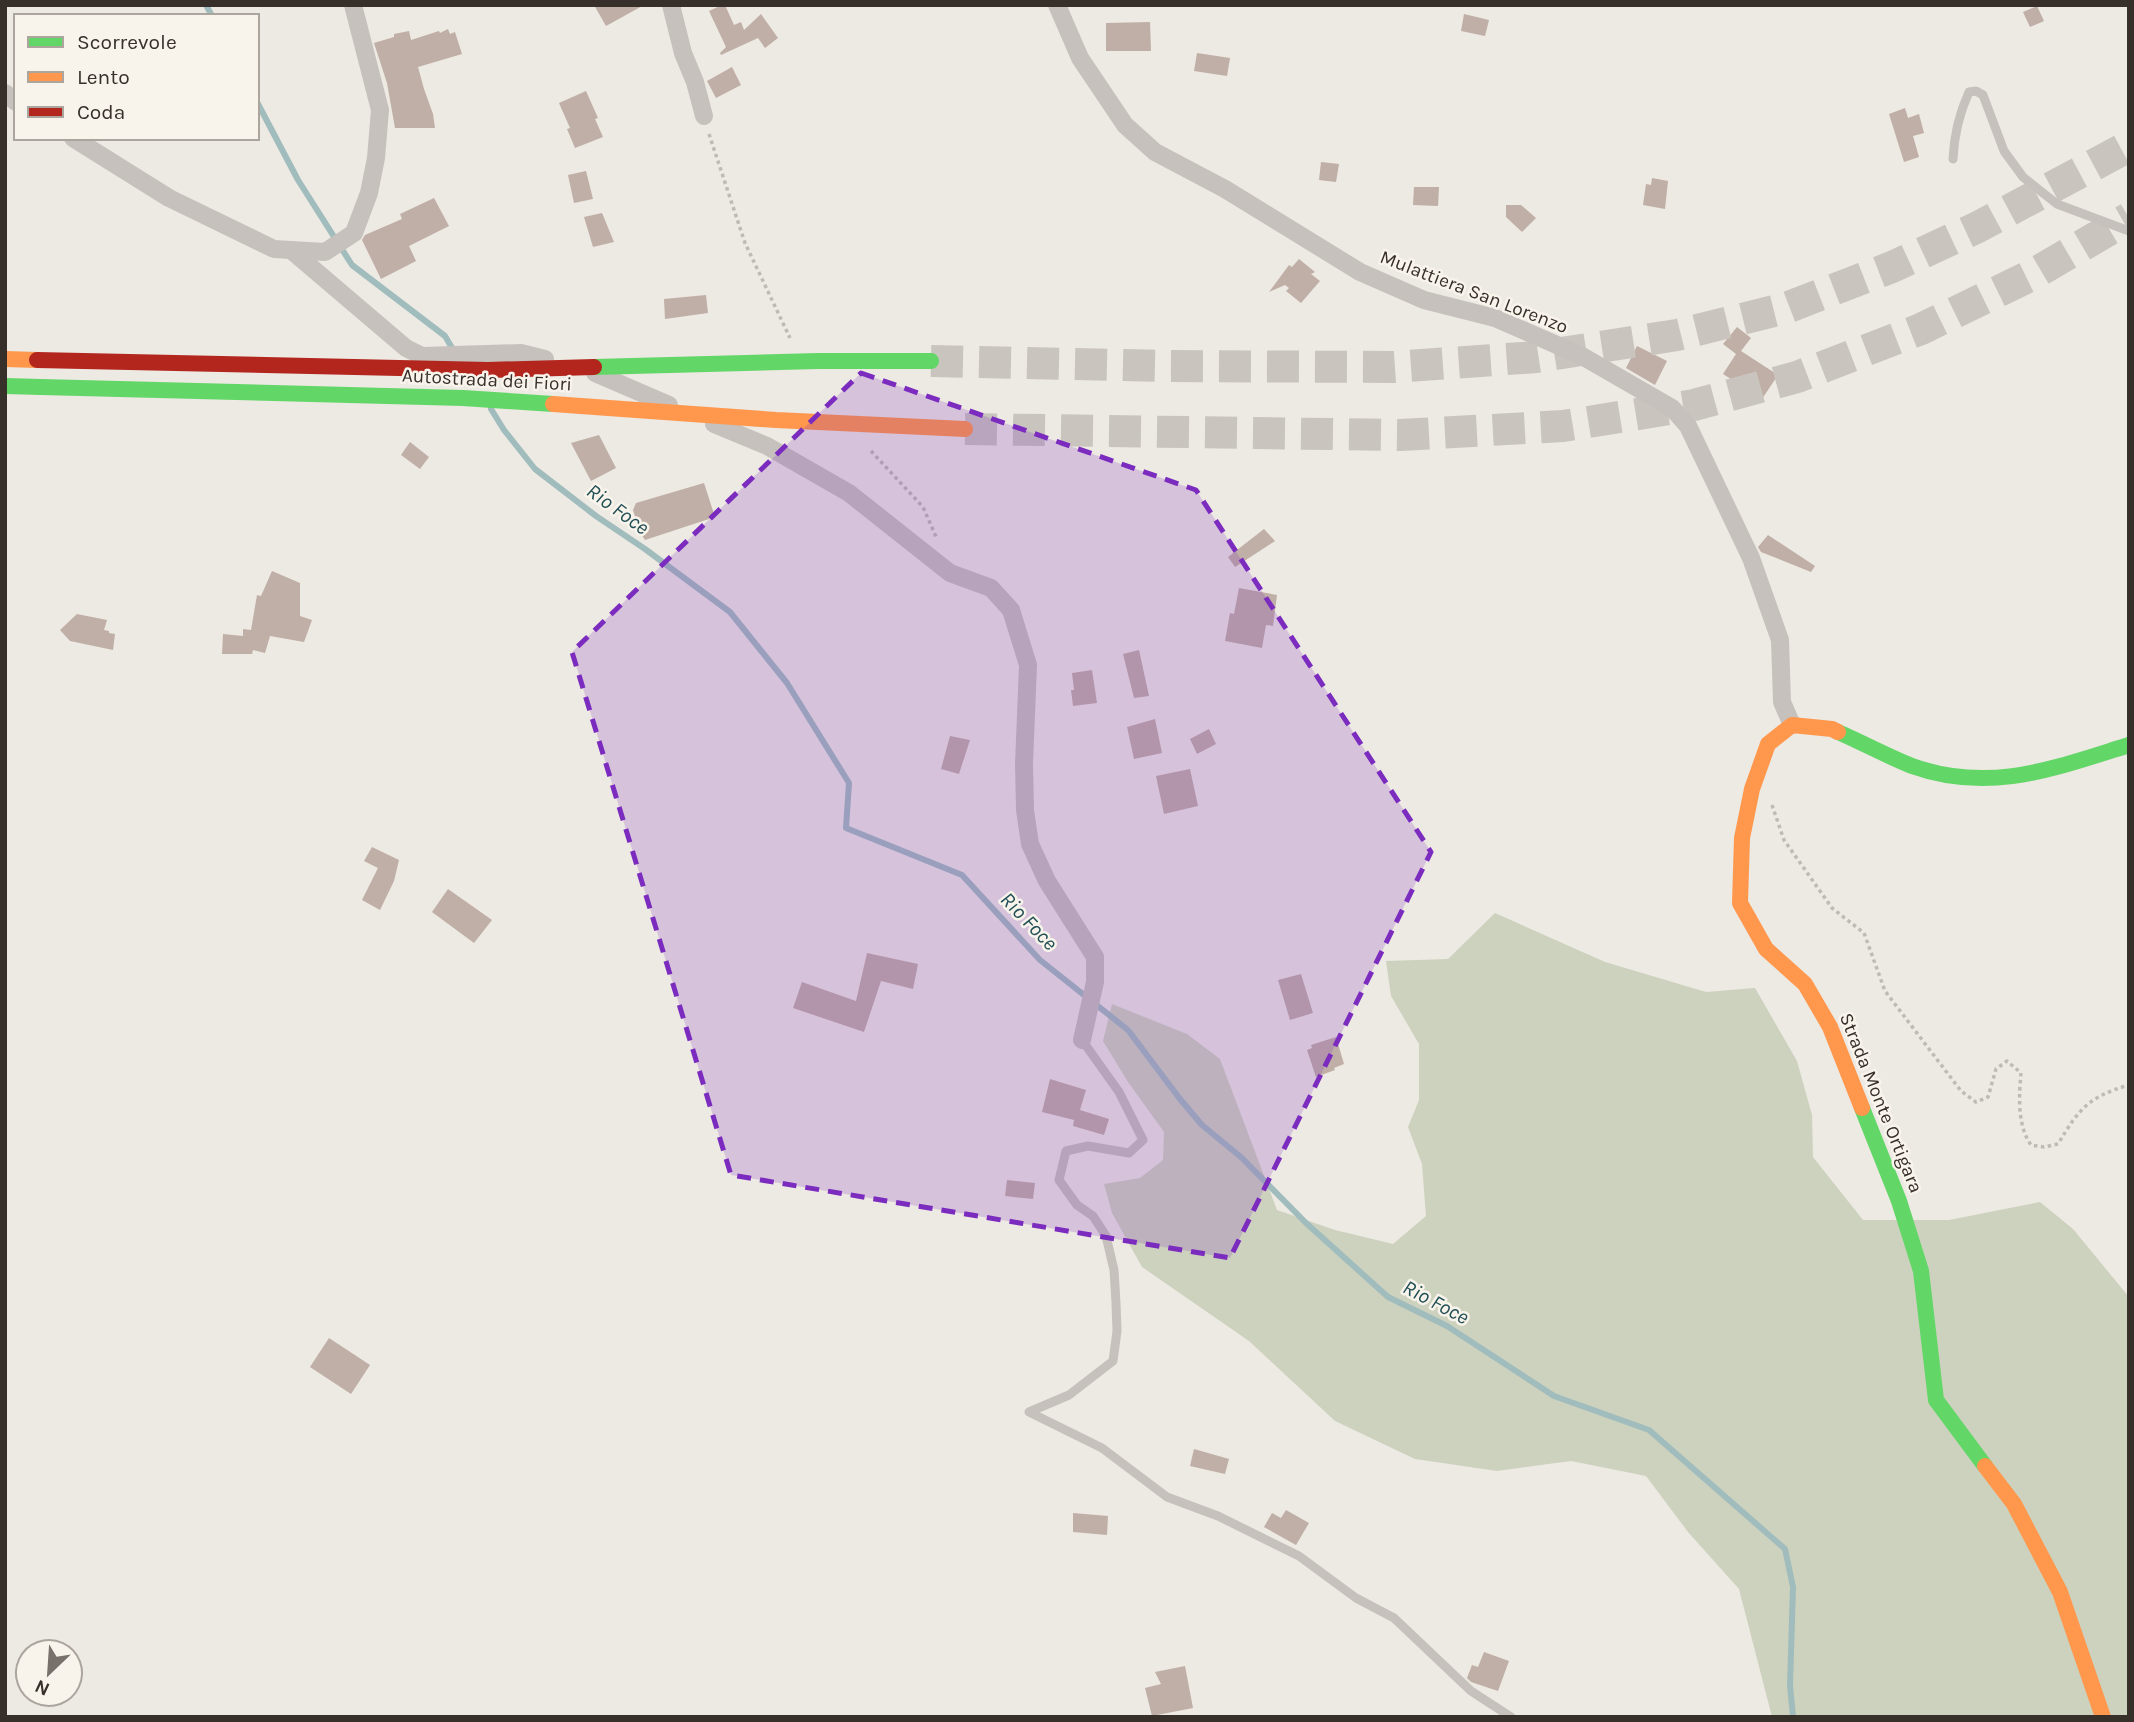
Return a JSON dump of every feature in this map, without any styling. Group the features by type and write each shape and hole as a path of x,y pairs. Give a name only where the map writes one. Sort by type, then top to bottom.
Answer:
{"main road":[{"name":"Autostrada dei Fiori","path":"5,359 488,370 818,361 931,361"},
{"name":"Autostrada dei Fiori","path":"5,386 476,399 776,420 965,429"},
{"path":"1792,724 1832,729 1913,766 1956,777 2002,778 2039,772 2129,745"},
{"name":"Strada Monte Ortigara","path":"1792,724 1768,744 1752,789 1742,838 1740,903 1766,949 1805,984 1830,1027 1899,1201 1921,1271 1936,1400 2014,1504 2060,1592 2103,1717"}],"street":[{"path":"76,140 169,198 274,249 325,252 354,233 369,193 376,158 380,110 354,5"},
{"path":"671,5 682,53 695,82 704,116"},
{"name":"Mulattiera San Lorenzo","path":"1057,5 1080,58 1125,125 1155,152 1224,189 1360,272 1424,300 1495,318 1582,356 1672,408 1692,433 1751,558 1780,640 1782,702 1792,724"},
{"path":"292,251 406,348 422,356 521,353 592,372 767,446 849,493 950,573 991,588 1011,610 1028,665 1024,764 1025,810 1030,844 1047,881 1095,957 1095,982 1082,1040"}],"lane":[{"path":"1953,159 1954,139 1961,110 1969,92 1976,91 1983,95 2004,151 2023,177 2057,205 2129,231"},
{"path":"1082,1040 1119,1091 1143,1140 1129,1153 1088,1146 1066,1151 1059,1180 1077,1205 1093,1216 1106,1236 1114,1270 1117,1331 1114,1361 1069,1395 1029,1412 1102,1448 1167,1497 1218,1516 1299,1556 1356,1598 1394,1618 1471,1691 1511,1717"}],"path":[{"path":"1772,804 1784,840 1832,908 1864,933 1885,991 1961,1091 1976,1102 1988,1097 1996,1069 2007,1061 2021,1073 2019,1092 2024,1135 2031,1145 2045,1147 2058,1144 2083,1107 2105,1092 2129,1085"}],"highlighted area":[{"path":"861,373 1196,490 1431,852 1230,1258 731,1175 572,652"}],"green space":[{"path":"1495,913 1605,962 1706,992 1755,988 1797,1061 1812,1115 1813,1157 1863,1220 1949,1220 2040,1202 2073,1229 2129,1297 2129,1717 1772,1717 1739,1589 1688,1532 1646,1476 1571,1461 1497,1471 1415,1459 1335,1421 1249,1341 1142,1267 1112,1213 1104,1184 1140,1178 1163,1160 1164,1132 1103,1041 1112,1004 1187,1034 1220,1059 1277,1210 1335,1230 1393,1244 1426,1216 1422,1164 1408,1127 1419,1100 1419,1044 1391,996 1386,961 1448,959"}],"building":[{"path":"594,5 644,5 606,26"},
{"path":"725,5 734,25 741,22 744,30 761,14 778,38 765,48 758,38 721,55 726,47 709,11"},
{"path":"2037,6 2044,21 2030,27 2023,12"},
{"path":"1464,14 1489,20 1485,36 1461,31"},
{"path":"1150,22 1151,51 1106,51 1106,23"},
{"path":"448,29 450,34 455,32 462,54 418,67 435,128 395,128 387,83 374,43 409,31 411,40"},
{"path":"1197,53 1230,58 1227,76 1194,71"},
{"path":"732,67 741,85 716,98 707,81"},
{"path":"586,91 603,137 575,148 559,103"},
{"path":"1905,108 1908,118 1919,114 1924,133 1913,136 1919,157 1904,162 1889,114"},
{"path":"1321,162 1339,164 1336,182 1319,180"},
{"path":"586,171 593,199 574,203 568,175"},
{"path":"1652,178 1668,181 1665,209 1643,205 1646,184 1651,185"},
{"path":"1414,187 1439,187 1438,206 1413,205"},
{"path":"434,198 449,226 409,246 416,261 381,279 362,240 365,235 402,219 400,214"},
{"path":"1506,205 1521,205 1536,218 1522,232 1506,217"},
{"path":"602,213 614,242 593,247 584,217"},
{"path":"1299,259 1315,272 1311,274 1320,281 1301,303 1286,291 1289,288 1285,285 1269,292 1289,265 1292,267"},
{"path":"706,295 708,313 665,319 664,299"},
{"path":"1737,327 1751,338 1741,351 1778,375 1762,399 1723,374 1736,354 1723,344"},
{"path":"1637,346 1667,361 1655,385 1626,368"},
{"path":"599,435 616,468 591,481 571,443"},
{"path":"410,442 429,457 420,469 401,455"},
{"path":"704,483 715,517 645,540 633,510 636,503"},
{"path":"1264,529 1275,541 1235,567 1228,557"},
{"path":"1768,535 1815,566 1811,572 1761,552 1758,547"},
{"path":"272,571 300,583 300,616 312,620 304,642 270,636 265,653 253,650 252,654 222,654 223,634 243,636 243,629 251,630 257,595 261,596"},
{"path":"1239,588 1277,595 1273,626 1266,625 1262,648 1225,641 1230,613 1234,614"},
{"path":"77,614 107,620 104,630 115,634 113,650 70,641 60,630"},
{"path":"1139,650 1149,696 1134,698 1123,654"},
{"path":"1092,670 1097,703 1073,706 1072,673"},
{"path":"1155,719 1162,753 1134,759 1127,727"},
{"path":"1209,729 1216,744 1197,754 1190,739"},
{"path":"950,736 970,740 959,774 941,769"},
{"path":"1190,769 1198,806 1164,814 1156,776"},
{"path":"372,847 399,860 394,881 380,910 362,900 378,868 364,861"},
{"path":"448,889 492,920 474,943 432,912"},
{"path":"867,953 918,964 913,989 881,981 864,1032 793,1008 802,982 856,1001"},
{"path":"1301,974 1313,1013 1290,1020 1278,980"},
{"path":"1336,1037 1344,1064 1316,1077 1307,1050 1312,1048 1311,1045"},
{"path":"1050,1079 1086,1090 1080,1110 1109,1119 1104,1135 1073,1126 1074,1120 1042,1112"},
{"path":"1007,1180 1035,1183 1033,1199 1005,1196"},
{"path":"329,1338 370,1365 351,1394 310,1367"},
{"path":"1194,1449 1229,1459 1225,1474 1190,1466"},
{"path":"1286,1510 1309,1523 1296,1545 1264,1527 1272,1513 1281,1518"},
{"path":"1073,1513 1108,1516 1107,1535 1073,1532"},
{"path":"1484,1652 1509,1661 1498,1691 1471,1682 1467,1678 1472,1665 1478,1667"},
{"path":"1185,1666 1193,1708 1152,1716 1145,1688 1161,1684 1155,1672"}],"waterway":[{"name":"Rio Foce","path":"206,5 211,14"},
{"name":"Rio Foce","path":"259,106 298,180 352,265 445,336 455,353"},
{"name":"Rio Foce","path":"491,409 535,469 730,612 787,683 849,783 846,828 962,875 1040,960 1128,1030 1202,1125 1242,1158 1306,1223 1388,1297 1447,1326 1554,1396 1649,1430 1785,1549 1793,1587 1790,1685 1793,1717"}],"tunnel":[{"path":"931,361 1394,367 1536,357 1677,335 1786,308 1892,267 1978,227 2129,146"},
{"path":"965,429 1400,435 1563,426 1694,405 1797,377 1921,329 2032,275 2129,218"}],"traffic: fast":[{"path":"594,367 931,361"},
{"path":"5,386 41,387"},
{"path":"41,387 463,398 553,404"},
{"path":"1838,732 1912,766 1968,778 2022,775 2129,745"},
{"path":"1862,1108 1899,1201 1921,1271 1936,1400 1985,1466"}],"traffic: slow":[{"path":"5,359 37,360"},
{"path":"553,404 776,420 965,429"},
{"path":"1838,732 1792,725 1768,744 1752,789 1742,838 1740,903 1766,949 1805,984 1830,1027 1862,1108"},
{"path":"1985,1466 2014,1504 2060,1592 2103,1717"}],"traffic: jam":[{"path":"37,360 488,370 594,367"}]}
